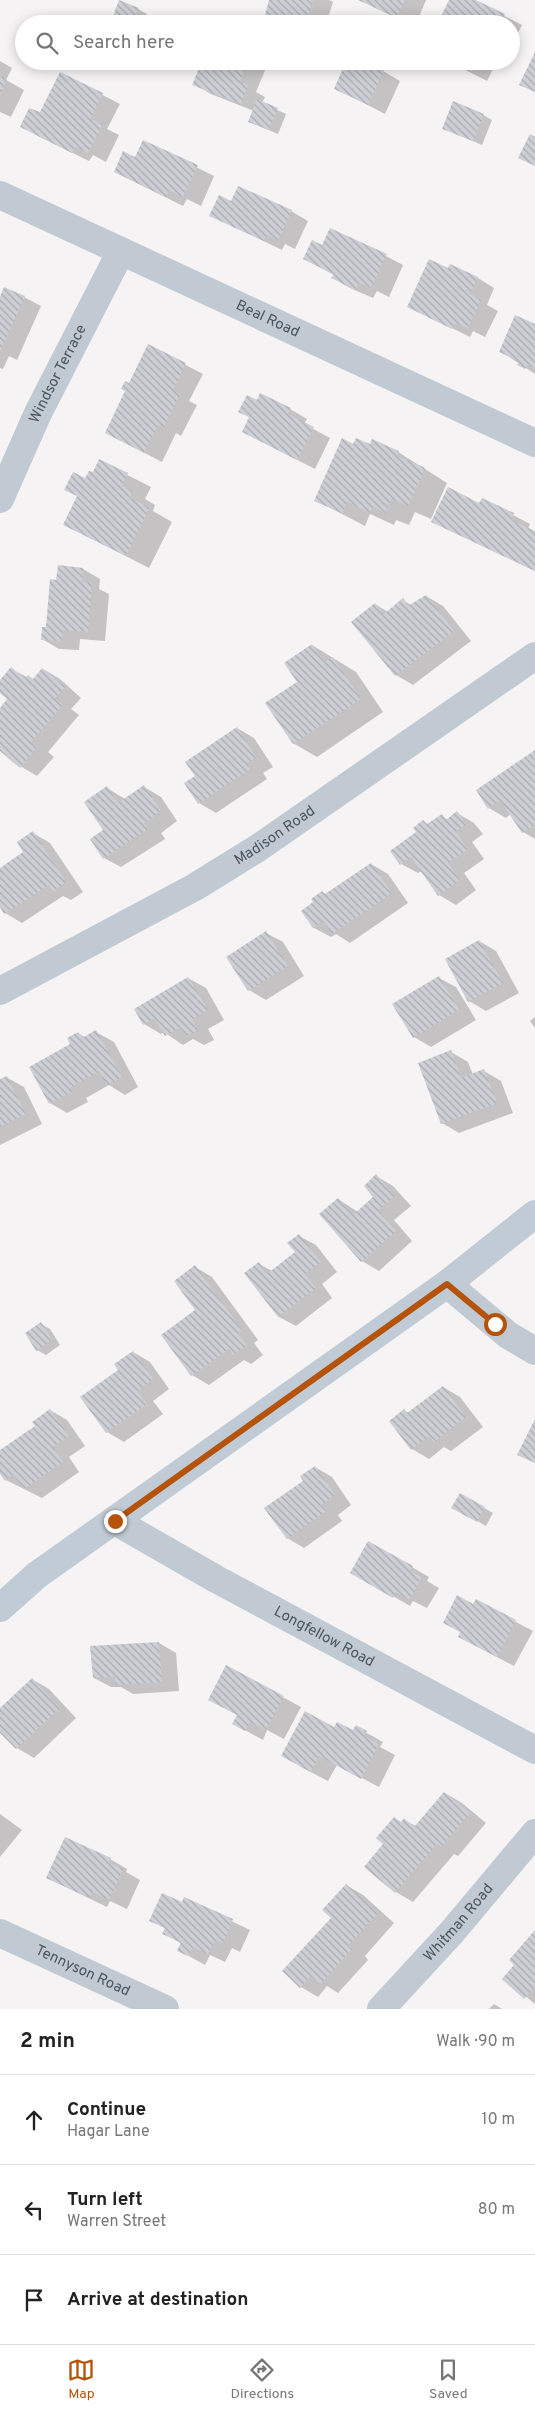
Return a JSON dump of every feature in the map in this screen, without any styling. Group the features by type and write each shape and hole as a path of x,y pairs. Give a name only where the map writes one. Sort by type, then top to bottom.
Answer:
{"main road":[{"path":"0,1608 37,1575 447,1284 535,1214"}],"street":[{"name":"Beal Road","path":"0,195 535,443"},
{"name":"Windsor Terrace","path":"0,499 38,413 121,251"},
{"name":"Madison Road","path":"0,991 194,887 258,848 535,656"},
{"path":"447,1284 508,1335 535,1351"},
{"name":"Longfellow Road","path":"115,1521 216,1579 535,1750"},
{"name":"Whitman Road","path":"380,2009 452,1932 535,1833"},
{"name":"Tennyson Road","path":"0,1933 165,2009"}],"building":[{"path":"119,0 139,8 136,15 113,15"},
{"path":"269,0 313,0 309,15 265,15"},
{"path":"358,0 405,0 398,15 390,15"},
{"path":"449,0 476,0 505,14 505,15 442,15"},
{"path":"535,52 535,92 519,85"},
{"path":"198,70 245,70 240,82 248,86 241,104 192,85"},
{"path":"342,70 384,70 368,105 334,89"},
{"path":"60,72 103,93 90,119 103,124 88,153 75,147 72,153 20,127 29,108 40,112"},
{"path":"0,76 7,79 0,95"},
{"path":"257,99 278,108 269,130 248,122"},
{"path":"453,101 484,114 473,141 442,129"},
{"path":"530,134 535,137 535,166 518,158"},
{"path":"143,140 198,165 183,197 169,190 166,197 114,172 123,151 135,157"},
{"path":"238,186 292,210 278,240 267,235 264,241 209,216 219,195 231,201"},
{"path":"330,228 387,254 371,288 359,282 356,290 331,278 334,274 303,259 312,240 322,245"},
{"path":"429,259 448,268 450,264 478,277 470,294 481,300 468,328 455,323 452,329 407,307"},
{"path":"4,287 25,296 0,352 0,297"},
{"path":"515,315 535,324 535,368 528,365 525,369 517,365 519,361 499,352"},
{"path":"148,344 186,363 173,390 180,394 164,427 158,425 144,453 105,433 125,391 121,389 125,381 129,383"},
{"path":"260,393 291,408 288,414 314,427 297,460 242,432 249,417 238,412 247,395 257,400"},
{"path":"342,438 353,444 356,438 370,444 372,439 399,451 397,456 425,468 408,506 392,499 385,513 373,507 370,513 347,502 342,513 314,501"},
{"path":"99,459 128,473 122,486 133,491 129,498 150,507 126,556 63,525 77,496 64,490 73,472 85,478 89,471 93,472"},
{"path":"448,487 479,503 482,498 514,513 511,520 535,531 535,571 431,522"},
{"path":"58,565 83,568 82,582 92,583 88,632 63,630 62,641 41,640 42,627 46,627 50,579 56,580"},
{"path":"426,595 454,631 395,676 351,622 375,603 384,614 403,598 408,606"},
{"path":"312,644 324,662 333,657 361,699 293,744 265,703 297,682 284,663"},
{"path":"11,667 25,679 28,675 33,679 42,668 65,687 55,698 63,705 31,742 37,747 20,768 0,751 0,708 7,699 0,693 0,680"},
{"path":"237,727 256,757 247,763 250,769 198,804 184,783 195,776 185,762"},
{"path":"535,750 535,825 522,833 500,800 488,809 476,790"},
{"path":"144,785 161,811 144,823 148,829 103,859 90,839 103,830 84,802 107,786 118,803"},
{"path":"457,811 466,824 456,832 468,849 448,863 460,880 438,896 411,857 400,865 390,851 416,832 413,828 423,820 427,824 442,814 446,820"},
{"path":"33,831 66,882 53,891 49,885 4,914 0,907 0,868 23,852 17,842"},
{"path":"371,863 392,893 332,934 324,921 313,928 301,911 313,902 311,899 322,891 325,894"},
{"path":"266,931 288,966 248,991 226,957"},
{"path":"479,940 503,983 468,1002 445,959"},
{"path":"439,976 459,1010 413,1038 392,1004"},
{"path":"188,977 208,1010 192,1019 198,1030 186,1036 180,1027 165,1036 154,1018 143,1025 134,1009"},
{"path":"96,1030 122,1077 107,1086 99,1071 70,1088 72,1092 49,1104 29,1067 70,1044 67,1038 78,1032 82,1038"},
{"path":"451,1050 461,1078 484,1069 497,1103 441,1124 418,1063"},
{"path":"7,1076 26,1114 0,1127 0,1079"},
{"path":"376,1174 395,1196 378,1210 396,1231 361,1262 319,1214 338,1198 353,1215 373,1197 364,1186"},
{"path":"299,1234 321,1262 305,1274 316,1288 278,1317 244,1273 259,1262 267,1274 295,1252 287,1243"},
{"path":"195,1265 242,1330 237,1333 247,1345 233,1355 229,1349 191,1376 161,1335 195,1310 174,1281"},
{"path":"41,1322 52,1340 36,1351 25,1333"},
{"path":"133,1351 153,1379 137,1391 147,1404 106,1433 80,1397 118,1370 114,1364"},
{"path":"443,1386 466,1417 434,1442 429,1436 411,1450 389,1421 404,1409 407,1413"},
{"path":"50,1409 69,1436 53,1447 63,1462 24,1489 13,1474 5,1481 0,1474 0,1450 35,1426 32,1422"},
{"path":"535,1419 535,1463 517,1455"},
{"path":"315,1466 335,1495 321,1505 326,1511 287,1539 264,1508 303,1481 300,1476"},
{"path":"460,1493 485,1507 477,1522 451,1508"},
{"path":"368,1541 413,1566 410,1571 422,1577 409,1600 396,1592 393,1598 350,1573"},
{"path":"457,1595 473,1604 476,1599 516,1620 497,1657 458,1637 460,1632 443,1623"},
{"path":"159,1642 162,1682 115,1685 115,1677 93,1678 90,1646"},
{"path":"226,1665 284,1696 266,1730 250,1722 245,1731 232,1724 237,1715 208,1700"},
{"path":"32,1678 60,1708 16,1749 0,1733 0,1708"},
{"path":"305,1711 334,1727 337,1722 353,1730 356,1725 367,1731 364,1736 379,1744 361,1779 319,1756 311,1772 281,1756"},
{"path":"444,1792 470,1813 441,1847 437,1844 395,1893 364,1867 383,1844 376,1838 394,1817 401,1822 404,1818 414,1827"},
{"path":"65,1837 111,1858 109,1863 123,1869 109,1900 92,1892 90,1898 46,1878"},
{"path":"346,1884 378,1913 348,1946 352,1949 321,1984 311,1976 300,1988 282,1971 331,1918 322,1910"},
{"path":"162,1893 182,1902 184,1897 233,1919 223,1943 215,1940 208,1954 193,1947 188,1956 177,1951 181,1942 162,1934 165,1928 149,1921"},
{"path":"535,1930 535,1987 524,1999 502,1979 514,1965 509,1960"}],"route":[{"path":"115,1521 447,1284 495,1324"}]}
